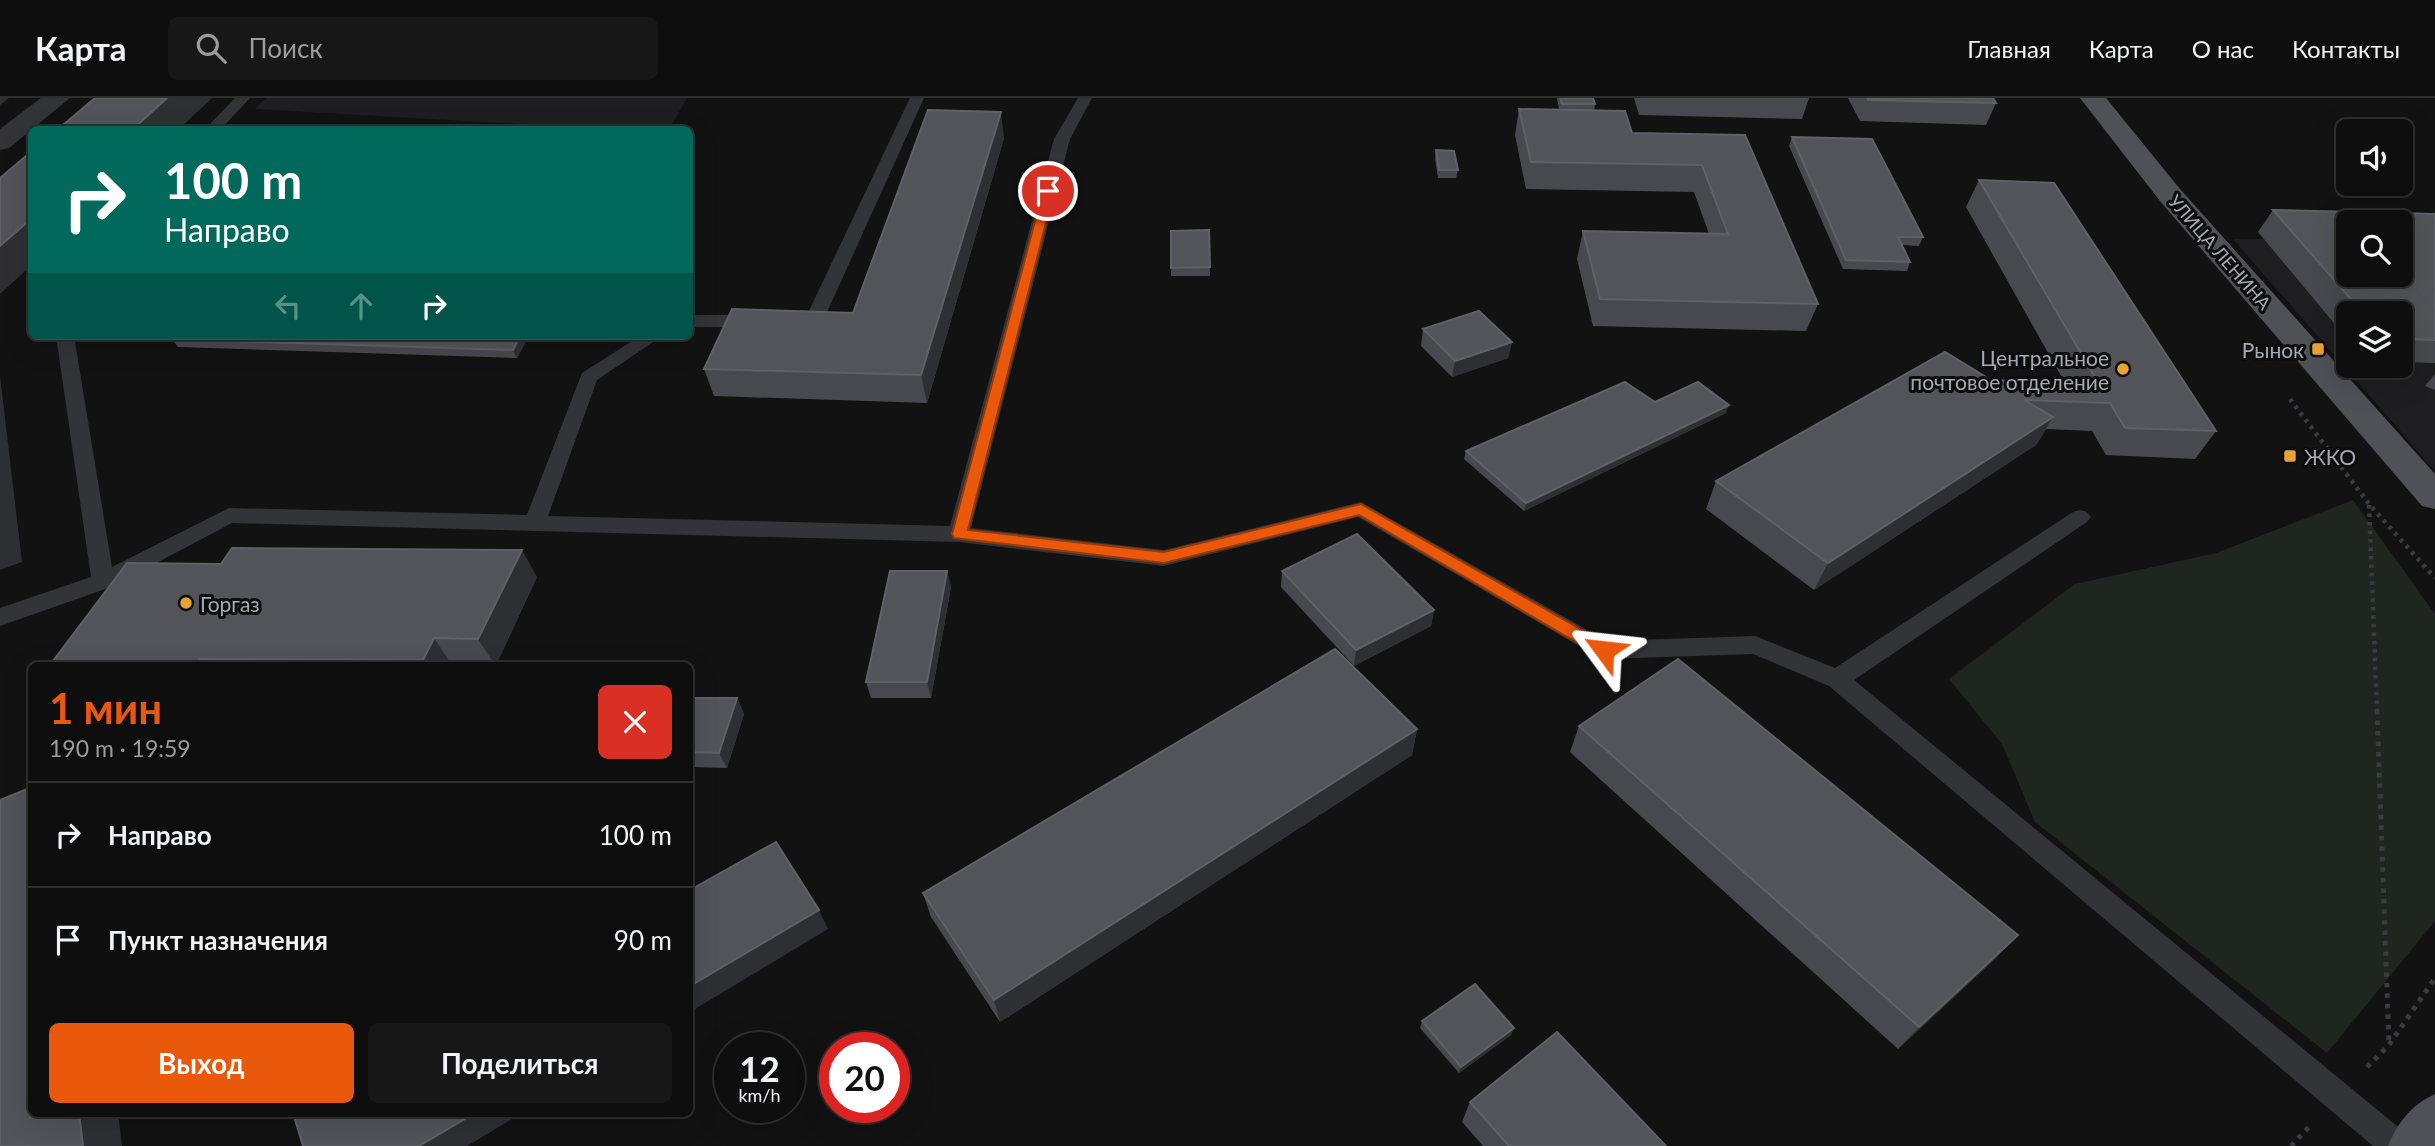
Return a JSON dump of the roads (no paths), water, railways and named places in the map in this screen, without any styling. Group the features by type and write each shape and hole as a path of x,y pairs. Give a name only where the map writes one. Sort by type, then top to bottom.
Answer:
{"main road":[{"name":"УЛИЦА ЛЕНИНА","path":"2093,98 2170,195 2435,497"},
{"path":"2414,1146 2435,1120"}],"street":[{"path":"0,142 57,98"}],"lane":[{"path":"215,126 243,98"},
{"path":"693,321 814,321 918,98"},
{"path":"960,534 1062,139 1085,98"},
{"path":"66,340 103,581"},
{"path":"534,524 589,377 627,342"},
{"path":"0,617 103,581 229,515 960,534 1164,558 1361,509 1604,650 1755,645 1837,679 2398,1146"},
{"path":"1837,679 2080,517"}],"place":[{"name":"Рынок","path":"2318,349"},
{"name":"Центральное почтовое отделение","path":"2123,369"},
{"name":"ЖКО","path":"2290,456"},
{"name":"Горгаз","path":"186,603"}]}
